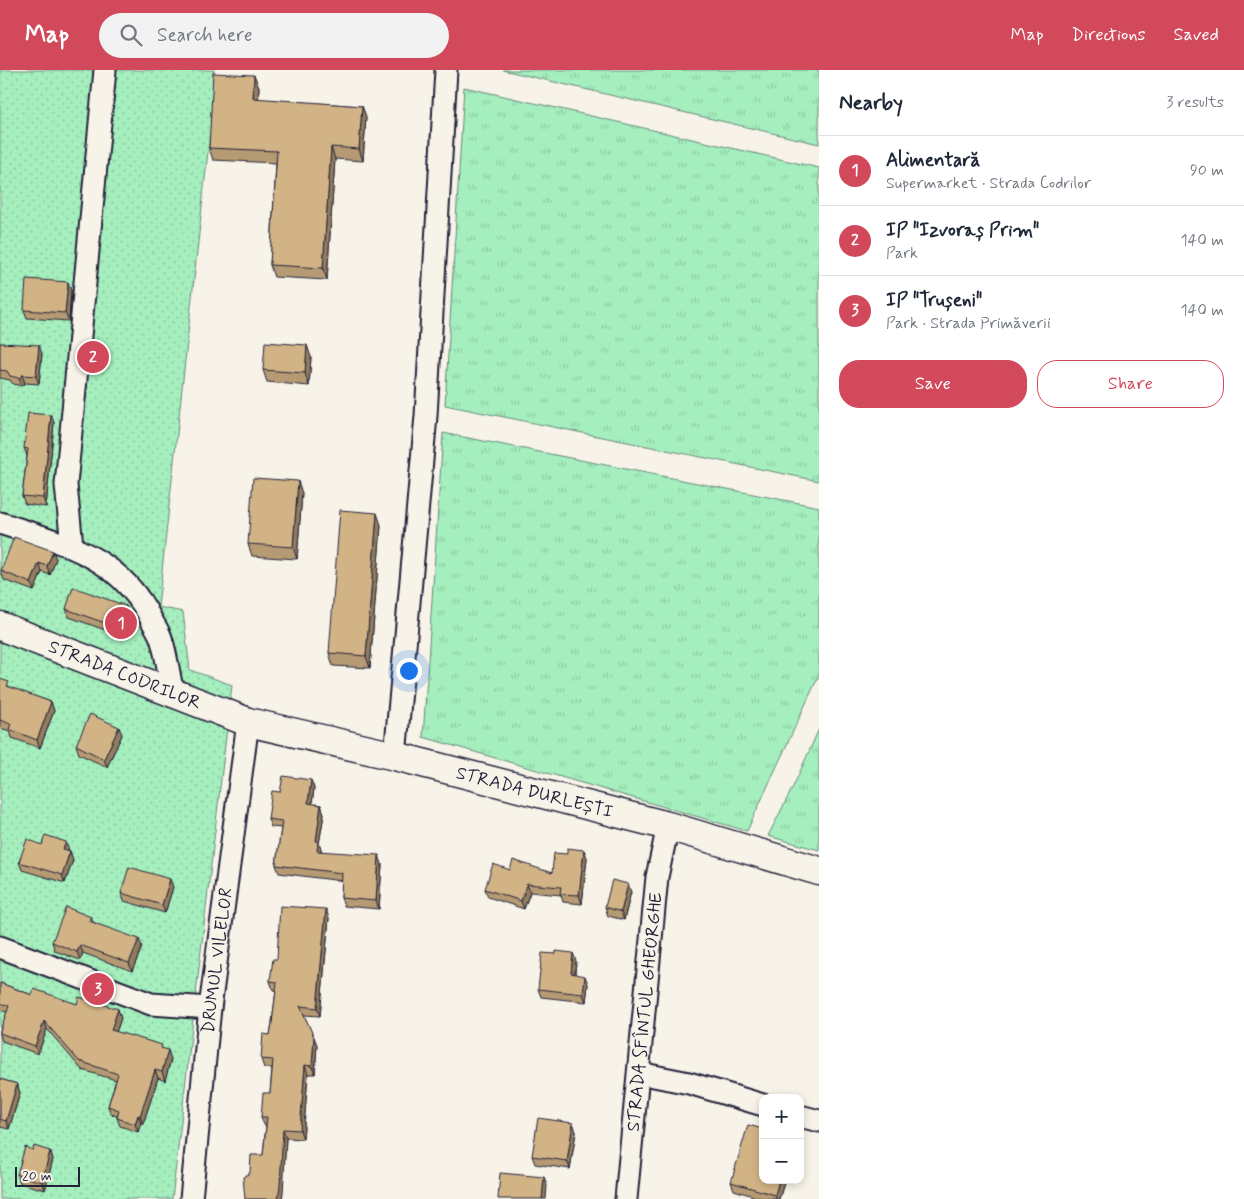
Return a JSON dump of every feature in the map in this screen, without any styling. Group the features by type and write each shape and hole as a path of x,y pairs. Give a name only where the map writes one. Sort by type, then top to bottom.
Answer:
{"street":[{"path":"72,546 66,485 105,70"},
{"path":"395,756 426,416 446,70"},
{"path":"0,523 72,546 108,566 124,579 145,606 161,638 173,694"},
{"name":"STRADA CODRILOR","path":"0,626 248,722"},
{"name":"STRADA DURLEȘTI","path":"248,722 395,756 668,826 819,871"},
{"name":"DRUMUL VILELOR","path":"191,1199 210,1008 248,722"},
{"name":"STRADA SFÎNTUL GHEORGHE","path":"626,1199 658,877 668,826"},
{"path":"0,947 151,1004 210,1008"},
{"path":"639,1072 689,1083 759,1104"},
{"path":"804,1117 819,1121"}],"green space":[{"path":"0,70 214,70 212,115 158,607 183,612 190,670 232,685 172,1199 0,1199"},
{"path":"503,70 819,70 819,144"},
{"path":"464,87 819,168 819,481 445,405"},
{"path":"443,433 819,507 819,675 747,831 423,737"},
{"path":"819,729 819,850 768,836"}],"building":[{"path":"213,73 254,75 253,98 362,106 359,149 331,147 323,268 270,265 277,151 209,148"},
{"path":"26,279 68,282 65,313 24,310"},
{"path":"265,342 307,345 305,373 263,370"},
{"path":"0,343 39,345 36,376 22,375 19,378 10,376 7,371 0,370"},
{"path":"28,413 51,415 43,498 22,496 28,449 24,448"},
{"path":"253,478 298,481 293,547 248,544"},
{"path":"340,510 377,513 366,656 329,653"},
{"path":"14,537 53,551 47,566 39,563 31,583 1,571"},
{"path":"73,587 126,606 119,628 66,609"},
{"path":"0,679 9,682 7,686 51,702 37,740 9,729 11,724 0,720"},
{"path":"90,714 119,727 104,759 76,745"},
{"path":"283,776 311,780 308,803 321,805 316,841 318,841 317,851 379,855 376,901 341,898 342,873 276,865 282,821 268,819 272,791 280,792"},
{"path":"45,835 66,842 63,849 70,851 62,875 19,862 27,839 42,845"},
{"path":"567,848 584,850 579,895 560,894 561,887 527,884 521,901 485,889 493,864 510,870 513,860 552,873 554,853 567,854"},
{"path":"129,867 170,879 162,905 121,893"},
{"path":"612,880 628,884 621,912 605,907"},
{"path":"280,906 326,909 317,1008 300,1006 314,1037 312,1066 305,1065 300,1130 283,1129 278,1199 245,1199 243,1177 250,1173 251,1155 263,1155 267,1117 261,1117 263,1093 270,1093 273,1060 261,1059 263,1034 270,1035 272,1023 277,982 270,981 273,959 277,959"},
{"path":"66,907 91,917 89,921 139,939 129,963 80,945 77,952 52,942"},
{"path":"556,951 573,953 571,973 585,976 583,994 538,989 542,953 556,954"},
{"path":"0,983 32,995 34,989 77,1004 79,997 118,1009 111,1030 162,1045 161,1048 168,1050 162,1072 155,1070 140,1116 138,1115 135,1124 117,1118 119,1110 108,1106 118,1074 79,1061 44,1021 35,1046 0,1033 9,1006 0,1003"},
{"path":"0,1079 17,1084 6,1121 0,1119"},
{"path":"538,1118 573,1123 567,1161 532,1156"},
{"path":"748,1125 759,1128 759,1184 778,1184 775,1195 731,1182"},
{"path":"34,1146 50,1151 42,1182 17,1175 25,1147 33,1150"},
{"path":"500,1173 544,1177 542,1199 498,1199"}],"place":[{"name":"IP \"Izvoraș Prim\"","path":"93,357"},
{"name":"Alimentară","path":"121,623"},
{"name":"IP \"Trușeni\"","path":"98,989"}]}
